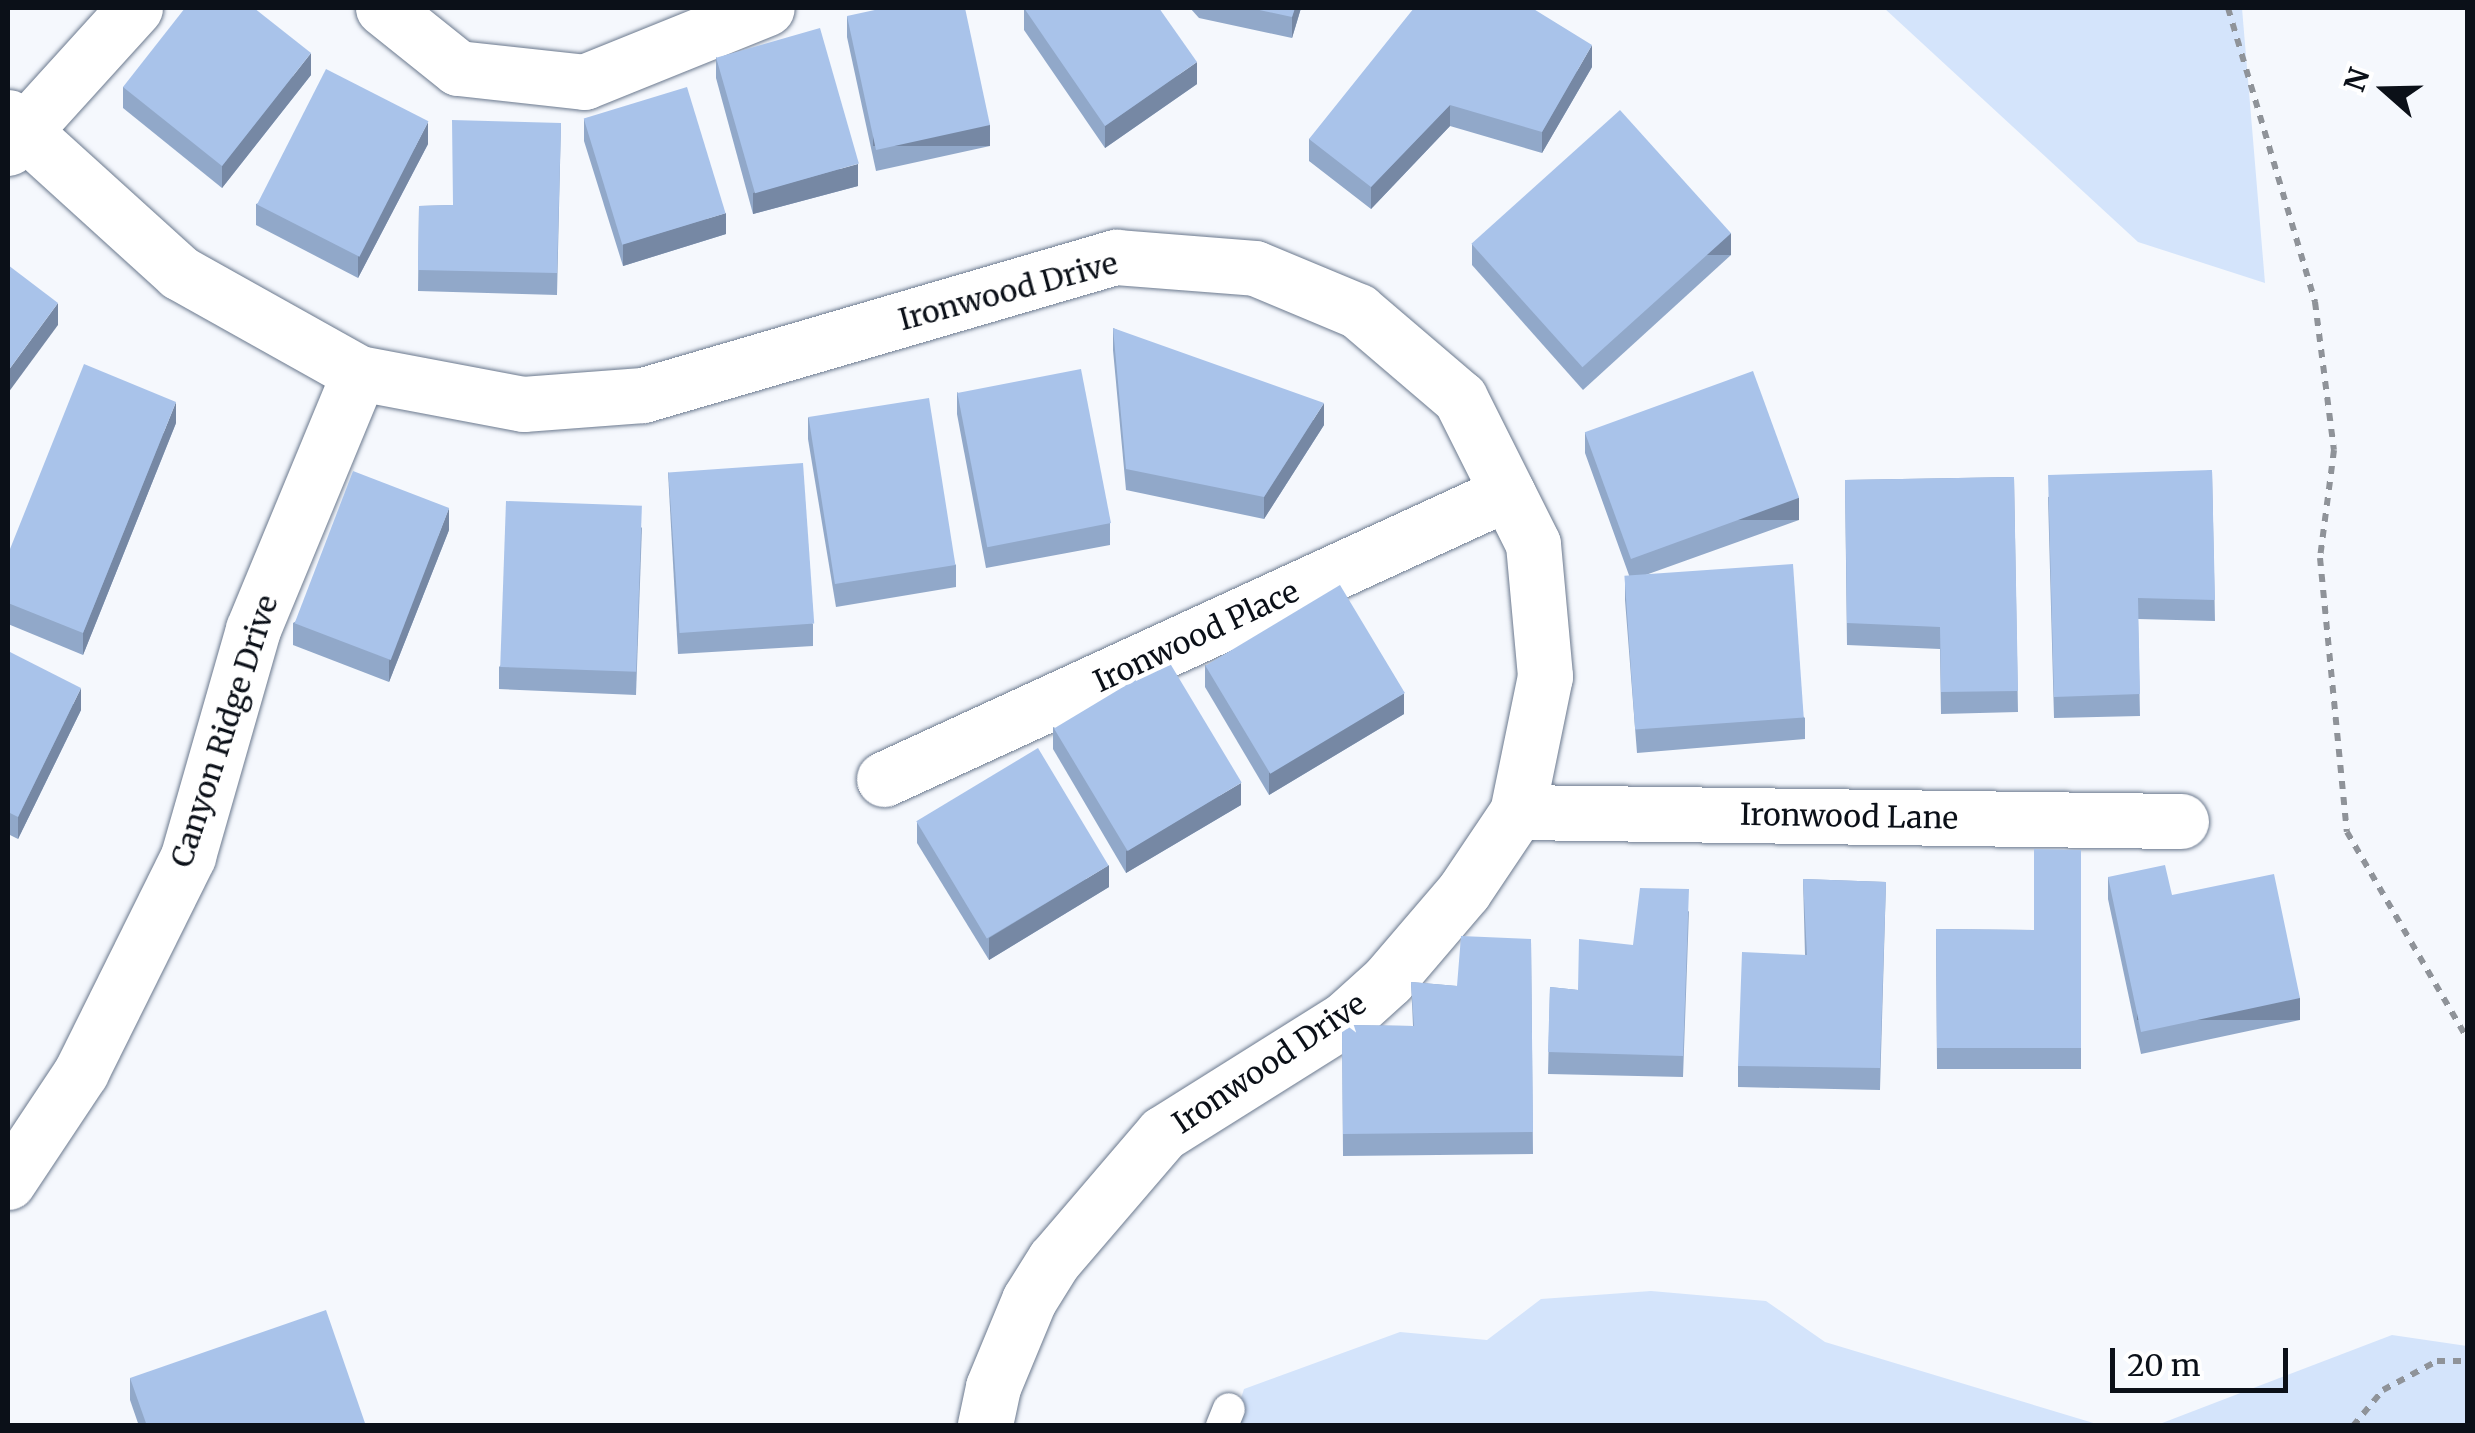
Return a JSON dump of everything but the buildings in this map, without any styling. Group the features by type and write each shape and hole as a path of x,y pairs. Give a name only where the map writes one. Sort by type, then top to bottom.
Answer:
{"street":[{"path":"12,133 135,8"},
{"path":"384,8 458,68 584,82 768,8"},
{"name":"Ironwood Drive","path":"12,133 180,273 359,373 523,404 643,396 1116,257 1255,268 1358,311 1460,398 1533,544 1545,676 1517,812 1464,891 1388,980 1345,1019 1151,1147 1054,1260 1029,1300 993,1388 985,1426"},
{"name":"Canyon Ridge Drive","path":"8,1182 82,1072 188,856 253,629 359,373"},
{"name":"Ironwood Place","path":"884,779 1507,492"},
{"name":"Ironwood Lane","path":"1517,812 2181,822"}],"path":[{"path":"2228,8 2315,302 2334,450 2320,558 2347,832 2468,1040"},
{"path":"2353,1426 2384,1390 2437,1361 2468,1361"}],"shaded area":[{"path":"1884,8 2242,8 2265,283 2138,242"},
{"path":"1651,1291 1766,1301 1825,1342 2100,1425 1232,1426 1244,1389 1400,1332 1487,1340 1541,1299"},
{"path":"2392,1335 2467,1346 2467,1425 2157,1425"}]}
